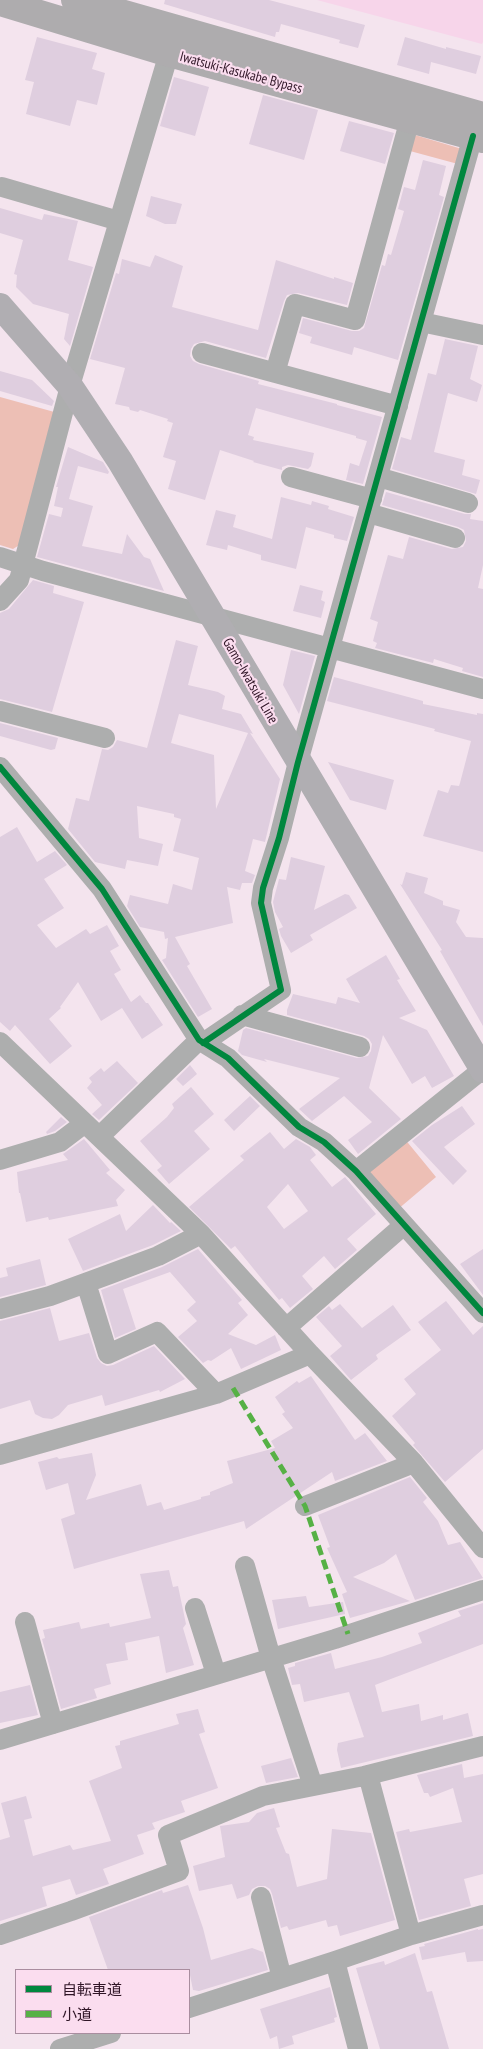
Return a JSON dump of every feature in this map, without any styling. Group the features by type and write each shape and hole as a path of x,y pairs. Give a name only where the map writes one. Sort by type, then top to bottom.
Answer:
{"highway":[{"name":"Iwatsuki-Kasukabe Bypass","path":"75,0 480,121"},
{"name":"Iwatsuki-Kasukabe Bypass","path":"0,2 169,53 410,119 480,121"}],"main road":[{"name":"Gamo-Iwatsuki Line","path":"0,306 70,386 120,461 483,1069"}],"street":[{"path":"0,601 19,580 24,564 70,386 169,53"},
{"path":"275,372 295,304 354,320 410,119"},
{"path":"0,1160 60,1142 93,1129 201,1042 281,990 261,903 263,888 279,838 298,762 421,322 480,121"},
{"path":"2,187 119,221"},
{"path":"421,322 483,335"},
{"path":"202,353 398,406"},
{"path":"291,477 455,538"},
{"path":"378,477 468,503"},
{"path":"0,557 212,617 483,689"},
{"path":"0,712 105,738"},
{"path":"0,767 102,889 201,1042 228,1058 299,1127 324,1142 356,1171 483,1313"},
{"path":"242,1015 360,1047"},
{"path":"0,1042 202,1234 310,1354 414,1463 483,1548"},
{"path":"356,1171 483,1069"},
{"path":"286,1328 404,1225"},
{"path":"0,1309 50,1296 86,1283 158,1256 202,1234"},
{"path":"86,1283 108,1354 157,1332 216,1394"},
{"path":"0,1455 216,1394 310,1354"},
{"path":"305,1506 414,1463"},
{"path":"245,1566 271,1658 313,1786"},
{"path":"0,1740 271,1658 483,1590"},
{"path":"195,1608 216,1674"},
{"path":"25,1622 53,1724"},
{"path":"0,1935 72,1912 179,1870 168,1835 263,1796 368,1775 483,1746"},
{"path":"368,1775 411,1935"},
{"path":"261,1897 282,1978"},
{"path":"190,2008 411,1935 483,1915"},
{"path":"335,1961 358,2049"},
{"path":"60,2049 108,2034"}],"shaded area":[{"path":"317,0 483,0 483,42 482,44"},
{"path":"415,135 462,149 458,164 410,151"},
{"path":"0,397 58,413 21,544 13,549 0,545"},
{"path":"404,1138 436,1177 397,1210 367,1177 369,1165"}],"building":[{"path":"165,0 269,0 365,25 358,48 339,43 340,40 281,24 279,32 276,32 275,37 164,4"},
{"path":"37,37 97,53 92,69 105,73 97,105 77,100 70,126 26,114 34,82 25,80"},
{"path":"405,37 446,49 446,47 481,56 476,74 431,62 429,74 397,65"},
{"path":"174,77 209,87 195,136 160,126"},
{"path":"263,95 318,110 304,160 249,144"},
{"path":"349,121 394,133 385,164 340,151"},
{"path":"423,160 446,166 439,195 444,197 398,360 354,347 352,355 310,343 312,337 299,333 303,318 352,331 359,331 364,328 382,265 385,266 388,254 391,255 404,211 398,209 404,187 415,190"},
{"path":"151,196 182,204 176,224 165,224 146,216"},
{"path":"0,208 42,220 44,214 78,221 68,260 93,267 70,346 64,339 69,314 33,304 16,287 17,275 14,274 23,240 0,233"},
{"path":"155,255 183,266 172,307 258,330 276,260 334,279 334,277 353,283 347,305 298,293 287,295 266,358 205,341 194,344 190,356 193,361 199,364 259,381 258,384 382,417 363,484 346,480 350,463 359,466 367,441 356,438 356,436 256,408 248,435 254,437 253,440 314,453 311,466 308,469 288,465 282,467 282,470 220,450 205,500 168,489 176,461 163,457 173,423 167,421 168,419 140,410 138,412 130,410 129,407 115,404 125,368 90,359 116,273 119,274 122,259 150,267"},
{"path":"445,339 478,346 470,379 482,385 477,402 448,393 434,452 465,460 462,475 480,480 476,494 392,469 401,437 411,440 428,373 436,375"},
{"path":"0,371 32,380 54,401 52,406 0,391"},
{"path":"68,447 103,462 109,472 108,474 78,466 69,499 93,506 82,546 122,554 127,534 144,557 150,559 164,591 37,557 49,514 61,517 63,508 54,506 58,487 56,487"},
{"path":"386,492 465,514 471,514 470,519 483,521 483,565 478,588 483,589 483,677 462,671 463,668 434,659 433,663 375,648 377,643 373,641 378,622 370,619 388,555 403,559 409,537 452,549 463,547 466,541 464,530 458,527 382,505"},
{"path":"281,497 311,505 312,501 329,506 328,509 354,517 347,541 306,527 296,569 261,560 261,555 228,545 227,550 206,545 216,510 236,515 233,527 272,539"},
{"path":"33,580 54,586 53,593 84,602 52,712 0,699 0,613 9,609"},
{"path":"300,585 323,591 321,600 325,602 321,618 293,611"},
{"path":"176,640 198,646 188,685 218,692 225,696 222,709 241,714 253,734 250,733 280,779 265,842 253,839 245,871 255,875 252,883 242,883 240,890 227,887 233,923 175,937 190,964 187,966 212,1009 198,1017 162,960 166,958 168,938 165,939 164,932 140,927 127,906 130,895 168,904 173,884 192,890 199,858 173,851 181,819 174,817 174,814 137,806 139,838 163,844 158,866 127,860 125,869 95,862 68,829 76,798 89,801 102,749 108,750 113,747 117,740 147,748","holes":["179,714 248,733 216,809 214,755 171,743"]},
{"path":"291,650 315,656 299,714 283,685"},
{"path":"334,677 423,701 423,704 477,715 477,713 483,714 483,852 423,836 438,790 448,793 451,785 459,786 471,741 434,731 435,729 327,701"},
{"path":"0,723 58,738 55,749 51,750 0,736"},
{"path":"328,762 394,780 386,810 350,800"},
{"path":"17,827 37,862 55,851 67,865 44,879 64,908 37,925 56,948 86,929 90,934 107,925 119,946 110,951 121,970 114,974 131,1002 140,995 163,1025 142,1039 122,1008 101,1021 78,982 61,1008 49,1019 72,1046 50,1064 15,1025 10,1031 0,1022 0,837"},
{"path":"291,857 325,866 314,910 345,894 349,895 357,908 310,935 313,940 291,953 281,936 279,929 283,927 275,912 273,902 279,879 286,880"},
{"path":"406,872 428,878 424,893 443,901 443,905 460,910 456,922 466,937 483,938 483,1026 440,951 442,950 400,884 402,885"},
{"path":"386,955 400,979 397,980 416,1011 399,1018 427,1030 454,1076 432,1088 425,1076 412,1084 383,1035 369,1088 401,1119 358,1154 348,1140 372,1122 344,1096 312,1121 299,1109 340,1078 264,1059 267,1062 242,1055 238,1051 243,1030 246,1028 357,1058 368,1056 372,1044 364,1036 287,1015 287,1010 293,994 336,1004 338,997 360,1003 346,979"},
{"path":"117,1061 138,1083 99,1120 92,1114 102,1105 87,1088 92,1082 89,1078 101,1068 104,1072"},
{"path":"190,1065 197,1074 183,1086 176,1079"},
{"path":"191,1087 214,1114 194,1131 210,1149 169,1184 157,1170 162,1166 140,1141 167,1117 174,1108 172,1104"},
{"path":"250,1096 260,1106 234,1131 224,1120"},
{"path":"462,1106 475,1124 444,1147 467,1171 453,1185 412,1141 432,1125"},
{"path":"61,1117 67,1122 55,1131 47,1134 46,1132"},
{"path":"270,1132 284,1149 296,1139 310,1147 316,1155 310,1160 332,1187 345,1177 376,1214 347,1239 357,1250 335,1269 324,1256 302,1276 313,1289 290,1308 282,1298 279,1300 235,1246 231,1249 189,1207 244,1160 240,1156","holes":["288,1184 308,1211 284,1229 267,1207"]},
{"path":"84,1139 110,1170 106,1173 125,1190 116,1200 118,1206 49,1220 48,1217 26,1222 19,1193 17,1172 68,1160 63,1154"},
{"path":"153,1205 170,1223 181,1231 153,1245 83,1271 68,1239 120,1214 126,1231"},
{"path":"198,1249 242,1300 238,1303 248,1315 228,1334 256,1345 275,1335 281,1350 241,1369 231,1348 211,1361 208,1360 203,1363 178,1337 197,1321 187,1310 196,1302 170,1272 123,1289 136,1329 115,1338 101,1290 162,1267"},
{"path":"483,1249 483,1295 460,1264"},
{"path":"40,1259 46,1285 0,1297 0,1278 8,1276 6,1268"},
{"path":"446,1301 473,1335 483,1326 483,1449 445,1482 413,1445 415,1443 392,1416 416,1394 404,1379 441,1350 418,1322"},
{"path":"340,1304 362,1328 393,1305 411,1330 376,1355 378,1359 351,1380 330,1356 342,1346 316,1317 329,1306 332,1310"},
{"path":"50,1308 59,1341 89,1333 97,1358 107,1366 154,1346 185,1379 160,1392 159,1390 105,1406 102,1395 68,1405 59,1415 52,1419 43,1418 35,1414 30,1400 0,1409 0,1321"},
{"path":"311,1376 355,1440 365,1433 387,1461 335,1481 332,1472 246,1529 244,1521 74,1569 61,1519 75,1514 68,1483 46,1490 38,1462 57,1457 59,1459 92,1453 96,1475 86,1500 141,1484 147,1506 161,1502 164,1510 201,1499 201,1497 210,1495 210,1492 233,1483 227,1461 275,1448 271,1441 293,1428 282,1414 285,1412 275,1397 297,1381 299,1383"},
{"path":"410,1477 427,1498 423,1502 438,1521 448,1545 460,1542 483,1578 415,1600 396,1554 384,1563 353,1577 410,1601 350,1618 342,1594 347,1592 327,1548 330,1547 318,1515"},
{"path":"169,1570 173,1587 178,1586 186,1624 183,1628 194,1665 166,1673 159,1636 125,1643 128,1660 106,1664 111,1684 94,1689 97,1698 61,1709 42,1639 45,1638 43,1630 79,1622 81,1629 109,1623 110,1627 151,1618 140,1574"},
{"path":"306,1596 309,1607 343,1602 345,1614 278,1629 272,1600"},
{"path":"483,1603 483,1644 375,1685 382,1712 419,1704 421,1721 443,1715 443,1720 468,1713 473,1736 341,1768 337,1750 338,1743 364,1737 349,1692 304,1702 300,1684 292,1685 288,1668 295,1666 295,1663 331,1653 335,1669 382,1657 422,1643 418,1633 461,1616 458,1611"},
{"path":"30,1685 38,1715 0,1723 0,1692"},
{"path":"198,1709 205,1732 199,1734 218,1788 181,1801 185,1812 152,1823 155,1829 137,1835 144,1854 103,1869 109,1884 76,1895 70,1879 42,1887 47,1906 0,1921 0,1840 10,1837 1,1803 26,1796 32,1818 24,1820 33,1856 70,1845 73,1850 111,1841 89,1781 122,1768 115,1746 120,1745 120,1741 179,1724 176,1714"},
{"path":"291,1758 298,1777 266,1783 261,1766"},
{"path":"462,1764 464,1778 483,1774 483,1874 464,1879 471,1906 419,1920 396,1832 409,1829 410,1832 462,1822 453,1788 430,1797 428,1793 424,1793 417,1775"},
{"path":"274,1808 280,1827 276,1828 286,1853 289,1854 297,1887 327,1879 332,1829 371,1833 395,1920 340,1936 337,1925 328,1927 326,1920 289,1930 287,1926 281,1928 272,1894 270,1889 265,1886 258,1886 252,1889 249,1895 237,1899 232,1884 199,1891 193,1866 225,1857 220,1826 249,1822 257,1813"},
{"path":"188,1885 203,1928 211,1960 252,1948 263,1952 268,1970 199,1991 193,1990 190,1969 108,1969 89,1917 162,1890 163,1893"},
{"path":"483,1929 483,1961 467,1962 465,1952 422,1960 419,1947 425,1946 424,1944"},
{"path":"415,1953 427,1992 432,1991 449,2049 380,2049 356,1968 384,1961 385,1965"},
{"path":"330,1987 337,2017 334,2018 335,2022 292,2036 294,2044 279,2049 277,2036 270,2039 260,2009"}],"marked path":[{"path":"233,1388 305,1506 348,1634"}],"cycle path":[{"path":"203,1043 281,990 261,903 263,888 279,838 298,762 473,136"},
{"path":"0,767 102,889 199,1040 228,1058 299,1127 324,1142 356,1171 483,1313"}]}
